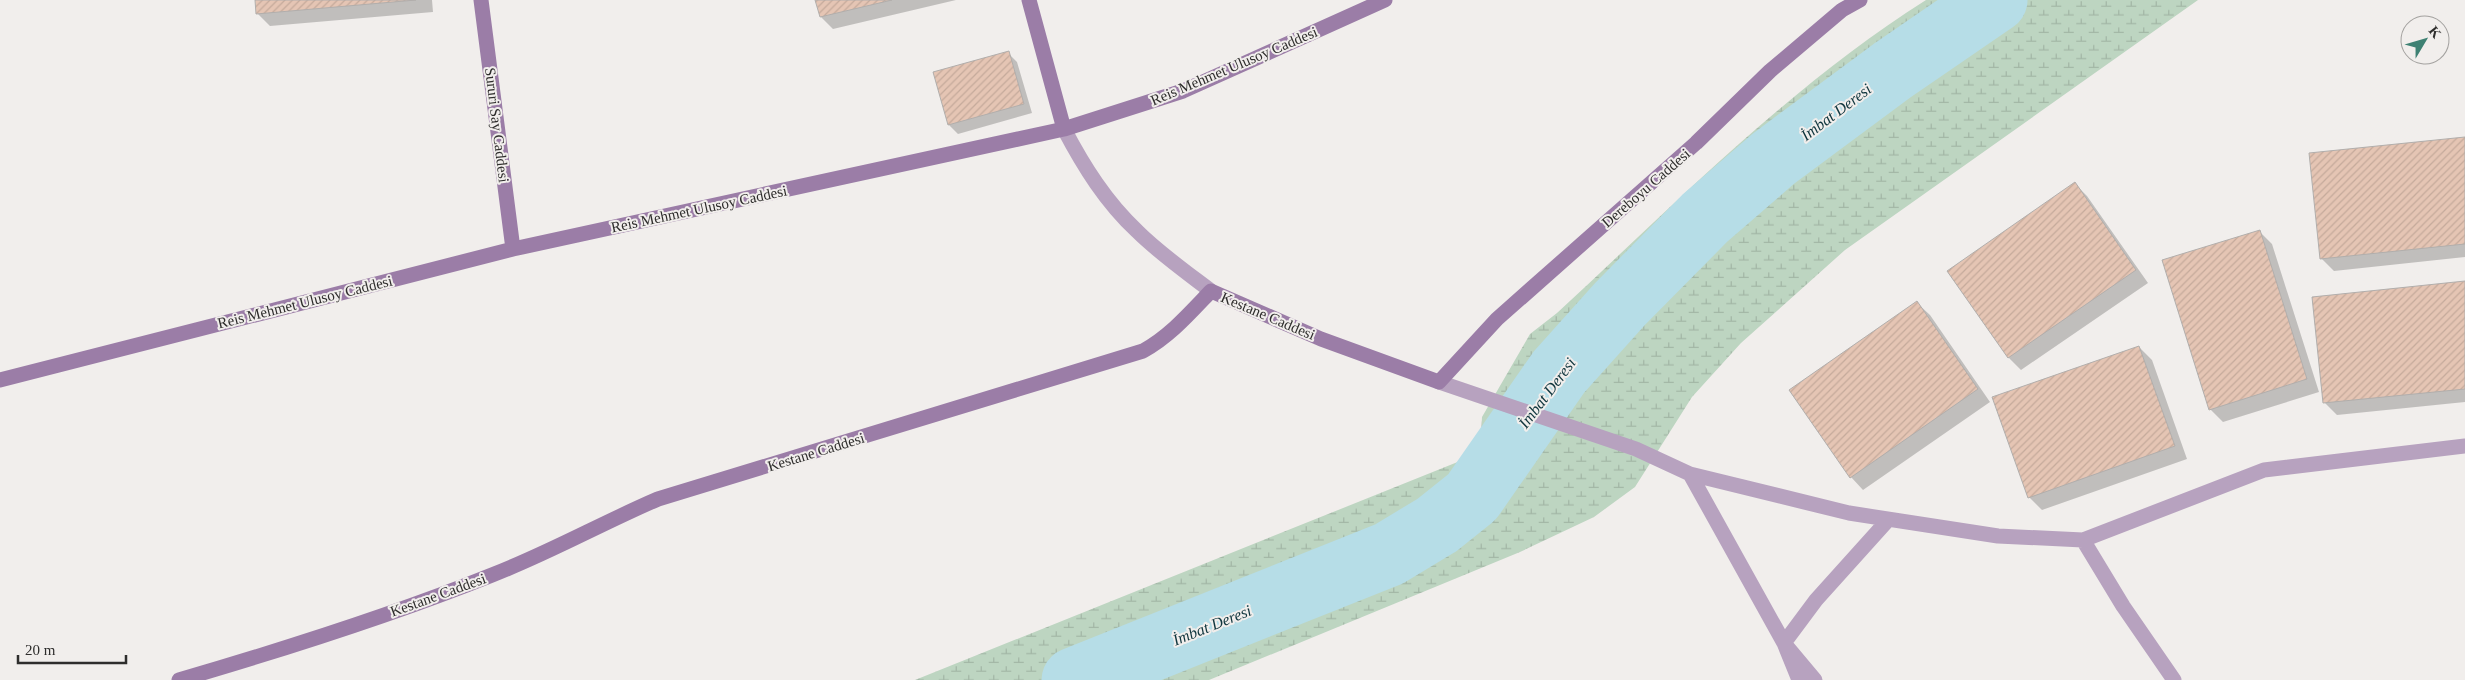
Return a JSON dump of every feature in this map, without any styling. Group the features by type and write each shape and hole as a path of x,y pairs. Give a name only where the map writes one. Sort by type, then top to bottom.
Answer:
{"street":[{"name":"Sururi Say Caddesi","path":"481,0 513,249"},
{"path":"1029,0 1064,129 1083,166 1107,199 1137,232 1211,291"},
{"name":"Reis Mehmet Ulusoy Caddesi","path":"0,380 513,249 1064,129 1183,91 1385,0"},
{"name":"Dereboyu Caddesi","path":"1438,382 1497,319 1696,143 1770,71 1842,10 1860,0"},
{"name":"Kestane Caddesi","path":"179,680 305,643 485,578 658,500 1143,351 1166,336 1211,291 1321,339 1438,382"},
{"path":"1438,382 1636,449 1690,474 1849,513 1998,536 2083,540 2264,470 2465,446"},
{"path":"1690,474 1784,643 1799,680"},
{"path":"1784,643 1816,600 1888,520"},
{"path":"2083,540 2123,606 2174,680"},
{"path":"1784,643 1815,680"}],"green space":[{"path":"1926,0 2198,0 1845,250 1741,343 1692,397 1635,487 1594,517 1520,552 1209,680 915,680 1480,453 1482,417 1530,334 1557,313 1690,189 1781,108 1876,34"}],"building":[{"path":"255,0 416,0 256,14"},
{"path":"815,0 892,0 820,17"},
{"path":"1009,51 1024,104 948,125 933,72"},
{"path":"2465,137 2465,244 2320,259 2309,153"},
{"path":"2075,182 2136,270 2008,358 1947,271"},
{"path":"2260,230 2307,379 2209,410 2162,260"},
{"path":"2465,281 2465,389 2323,403 2312,297"},
{"path":"1917,301 1978,389 1850,478 1789,390"},
{"path":"2139,346 2175,446 2028,498 1992,397"}],"waterway":[{"name":"İmbat Deresi","path":"1074,680 1389,554 1437,525 1472,497 1559,372 1620,304 1705,218 1773,159 1893,70 1995,0"}]}
